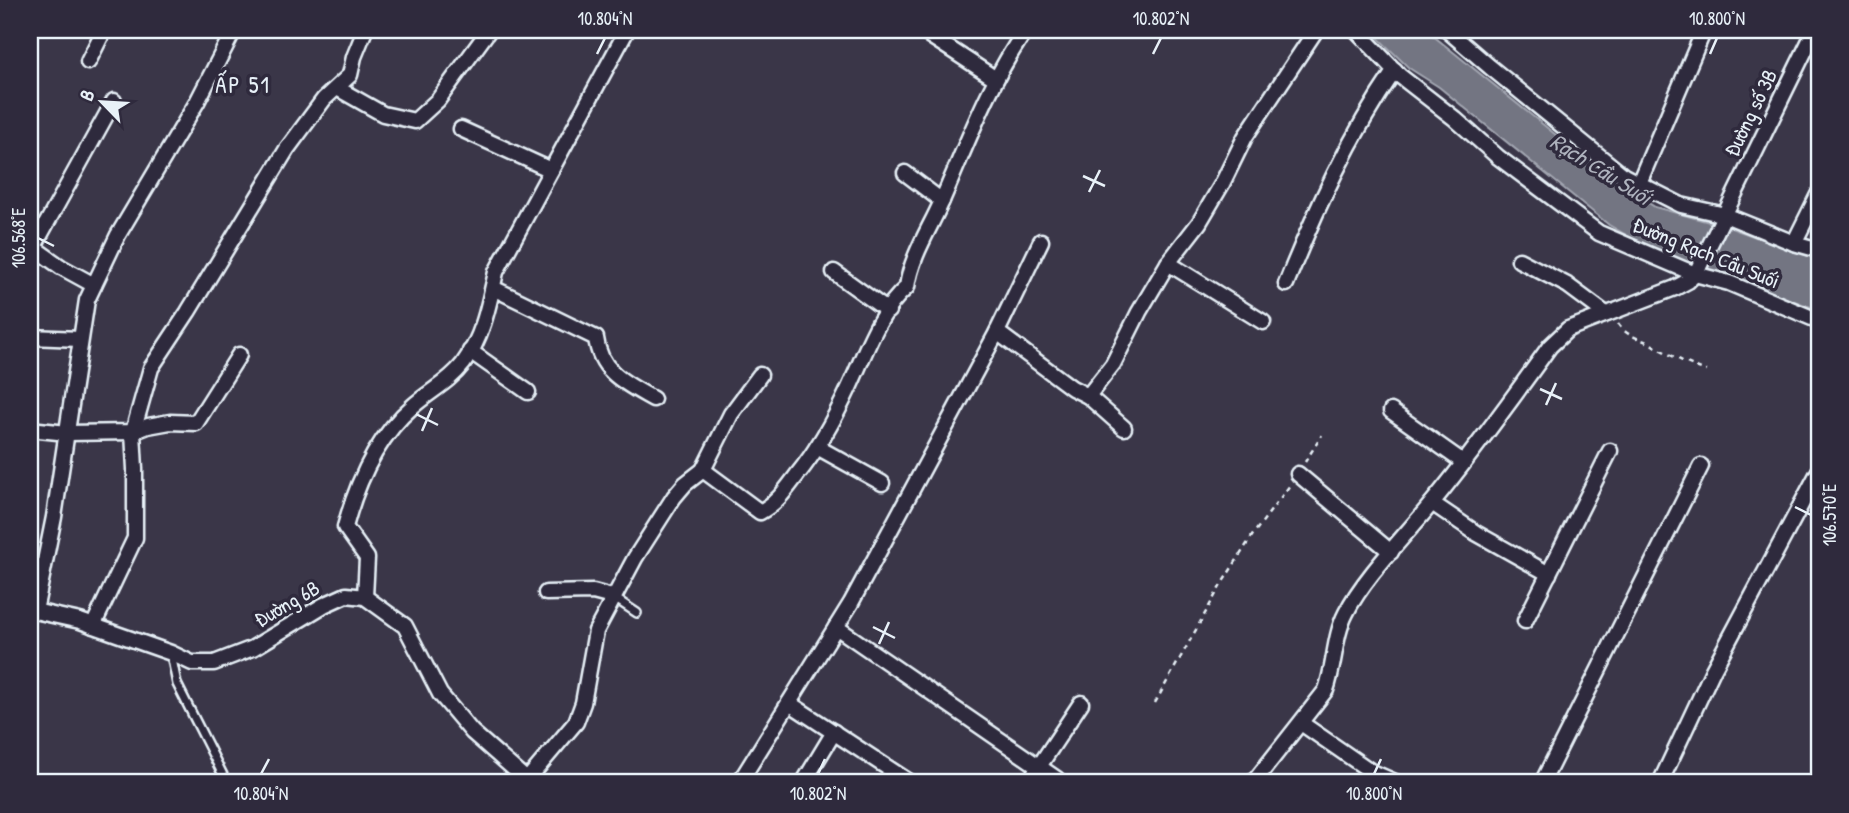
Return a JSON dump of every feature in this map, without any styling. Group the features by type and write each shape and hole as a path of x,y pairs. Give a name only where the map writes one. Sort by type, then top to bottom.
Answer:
{"street":[{"path":"88,62 104,30"},
{"path":"33,610 54,517 87,300 118,235 191,113 234,30"},
{"path":"93,626 135,538 132,432 150,368 188,312 287,149 324,99 350,75 365,30"},
{"path":"337,88 383,114 415,121 438,100 489,30"},
{"path":"627,30 496,272 488,310 463,364 441,386 414,405 395,423 373,456 353,498 345,527 367,558 365,597 405,626 440,694 472,732 529,782 576,722 583,703 596,631 612,597 661,515 685,484 703,470 730,414 760,375"},
{"path":"920,30 996,79"},
{"path":"703,470 760,512 775,504 817,447 849,389 869,343 898,295 907,287 910,269 996,79 1026,30"},
{"path":"1088,396 1113,364 1168,263 1199,223 1245,137 1316,30"},
{"name":"Đường Rạch Cầu Suối","path":"1356,30 1395,70 1498,158 1598,233 1695,274 1729,283 1819,321"},
{"path":"1447,30 1624,176 1681,205 1724,216 1819,250"},
{"path":"1639,183 1704,30"},
{"name":"Đường số 3B","path":"1695,274 1815,30"},
{"path":"1286,284 1337,168 1361,122 1395,70"},
{"path":"94,285 61,267 32,246 114,101"},
{"path":"461,129 551,170"},
{"path":"905,173 942,201"},
{"path":"1794,243 1819,193"},
{"path":"739,783 836,627 997,332 1041,242"},
{"path":"1519,260 1567,285 1609,313"},
{"path":"1168,263 1263,323"},
{"path":"834,272 888,310"},
{"path":"1253,783 1326,690 1332,672 1339,629 1346,612 1432,503 1550,345 1568,329 1675,288 1695,274"},
{"path":"493,288 596,338 603,365 629,386 653,399"},
{"path":"997,332 1072,388 1088,396 1124,429"},
{"path":"30,337 80,339"},
{"path":"470,351 528,392"},
{"path":"30,429 67,433 132,432 159,424 196,423 239,355"},
{"path":"1391,411 1463,462"},
{"path":"817,447 882,483"},
{"path":"1525,621 1610,451"},
{"path":"1542,783 1701,466"},
{"path":"1660,783 1713,670 1815,487 1819,471"},
{"path":"1298,474 1391,552"},
{"path":"1432,503 1476,533 1549,574"},
{"path":"546,593 593,592 612,597"},
{"name":"Đường 6B","path":"33,610 93,626 192,663 215,663 253,648 324,605 346,596 365,597"},
{"path":"836,627 1057,779"},
{"path":"789,703 911,783"},
{"path":"1028,783 1081,703"},
{"path":"1301,723 1372,772 1397,783"},
{"path":"805,779 834,733"}],"lane":[{"path":"612,597 637,612"},
{"path":"171,653 177,684 227,783"}],"path":[{"path":"1609,313 1619,327 1631,336 1682,362 1707,371"},
{"path":"1155,702 1221,585 1322,435"}],"water":[{"path":"1370,30 1426,30 1609,178 1655,207 1731,228 1819,260 1819,310 1685,262 1609,225 1439,87 1409,68"}],"district":[{"name":"ẤP 51","path":"243,85"}],"water label":[{"name":"Rạch Cầu Suối","path":"1601,169"}]}
